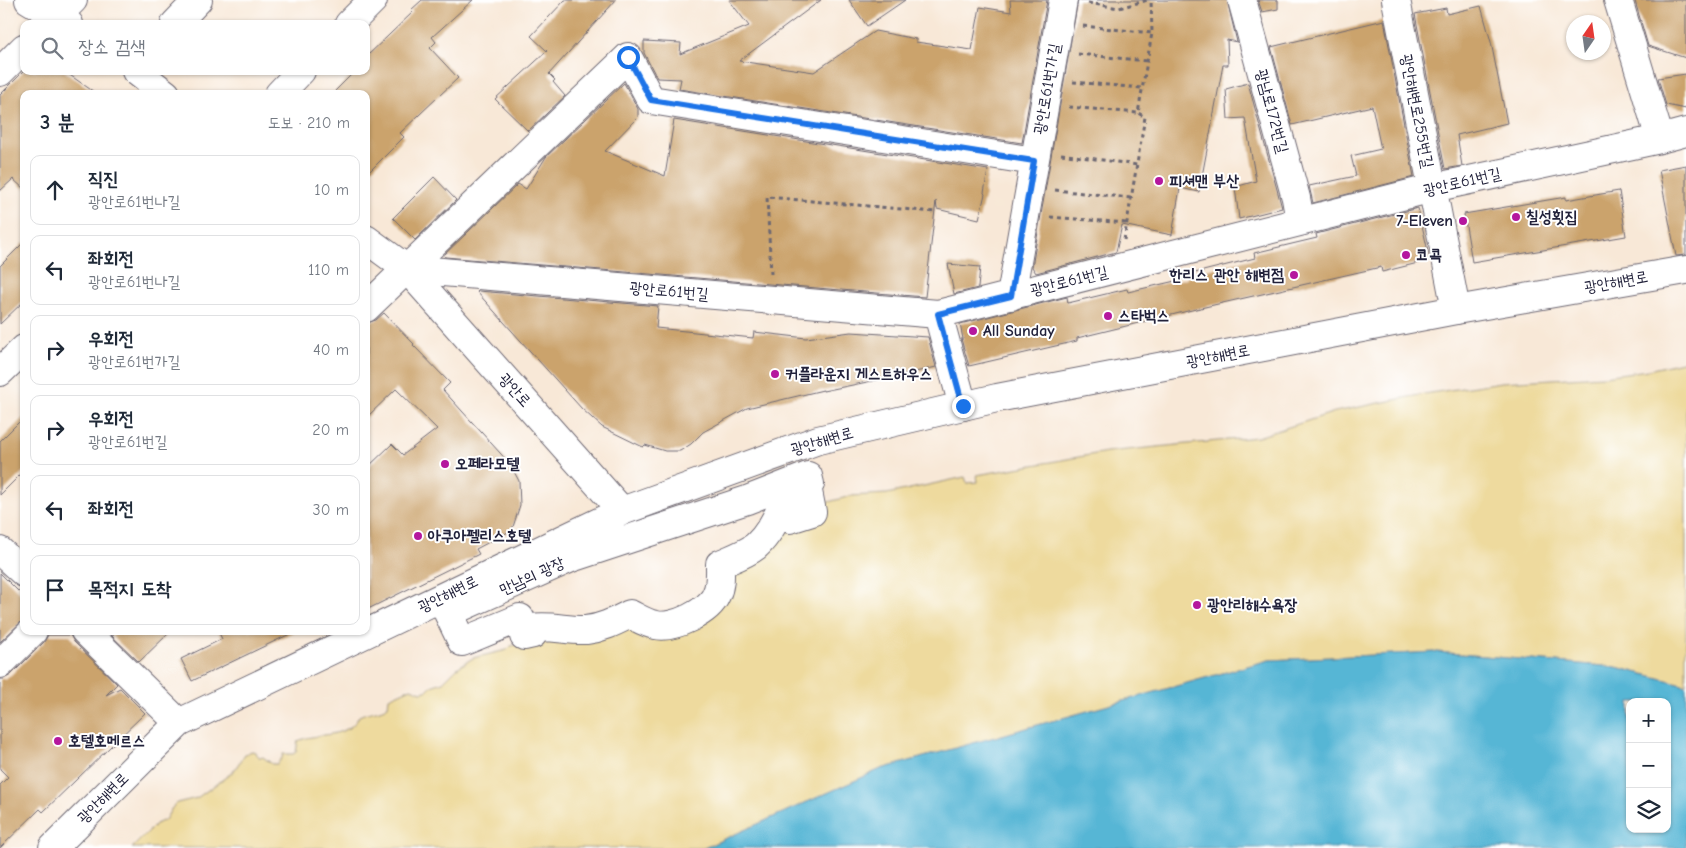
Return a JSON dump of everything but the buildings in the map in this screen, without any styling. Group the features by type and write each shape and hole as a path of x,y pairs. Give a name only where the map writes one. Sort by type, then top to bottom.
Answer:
{"street":[{"path":"29,0 62,16"},
{"path":"179,20 198,0"},
{"path":"353,20 373,0"},
{"name":"광남로172번길","path":"1242,0 1296,198 1300,222"},
{"name":"광안해변로255번길","path":"1396,0 1456,310"},
{"path":"1618,0 1660,139"},
{"name":"광안로61번가길","path":"1011,296 1046,92 1054,51 1067,8"},
{"path":"0,72 20,52"},
{"path":"370,304 628,57 651,100 1033,166"},
{"path":"141,75 161,90"},
{"path":"283,90 297,75"},
{"name":"광안로61번길","path":"407,269 938,314 1432,188 1686,132"},
{"name":"광안로","path":"370,242 407,269 622,511"},
{"name":"광안해변로","path":"370,632 622,511 818,440 997,398 1456,310 1686,270"},
{"path":"938,314 963,406"},
{"path":"0,372 20,352"},
{"name":"만남의 광장","path":"808,476 810,484 807,486 812,512 790,519 784,503 777,519 755,547 720,564 720,581 716,597 700,612 671,626 655,626 630,614 608,625 586,630 543,626 532,628 533,634 524,636 520,618 462,642 448,614 571,558 747,500 808,476"},
{"path":"0,551 20,569"},
{"path":"0,664 29,635"},
{"path":"89,635 179,723"},
{"name":"광안해변로","path":"53,848 179,723 363,635"}],"path":[{"path":"1067,8 1119,8 1150,0 1152,33 1138,114"},
{"path":"1067,8 1152,33"},
{"path":"1054,51 1147,61"},
{"path":"1046,92 1142,88"},
{"path":"1046,92 1145,117 1119,268"},
{"path":"1033,166 1137,165"},
{"path":"1033,166 1131,198"},
{"path":"768,299 772,267 767,197 934,212"},
{"path":"1024,215 1127,222"}],"sand":[{"name":"광안리해수욕장","path":"1686,361 1686,685 1616,667 1436,652 1269,660 881,769 704,848 132,848 156,824 165,820 177,803 197,798 233,772 245,754 252,751 260,758 263,757 272,764 277,764 283,754 293,754 296,752 298,741 341,732 354,723 359,716 388,706 389,698 411,688 421,692 426,691 431,686 443,682 457,668 473,658 507,650 511,646 516,645 524,636 685,620 720,564 821,504 851,496 887,494 965,477 967,483 978,482 977,475 1107,452 1258,437 1335,412 1424,394 1501,382 1604,376 1648,370"}],"water":[{"path":"1436,652 1616,667 1686,685 1686,848 704,848 881,769 1269,660"}],"place":[{"name":"피셔맨 부산","path":"1159,181"},
{"name":"칠성횟집","path":"1516,217"},
{"name":"7-Eleven","path":"1463,221"},
{"name":"코콕","path":"1406,255"},
{"name":"한리스 관안 해변점","path":"1294,275"},
{"name":"스타벅스","path":"1108,316"},
{"name":"All Sunday","path":"973,331"},
{"name":"커플라운지 게스트하우스","path":"775,374"},
{"name":"오페라모텔","path":"445,464"},
{"name":"아쿠아펠리스호텔","path":"418,536"},
{"name":"광안리해수욕장","path":"1197,605"},
{"name":"호텔호메르스","path":"58,741"}],"route":[{"path":"628,57 651,100 1034,161 1011,296 938,314 963,406"}]}
